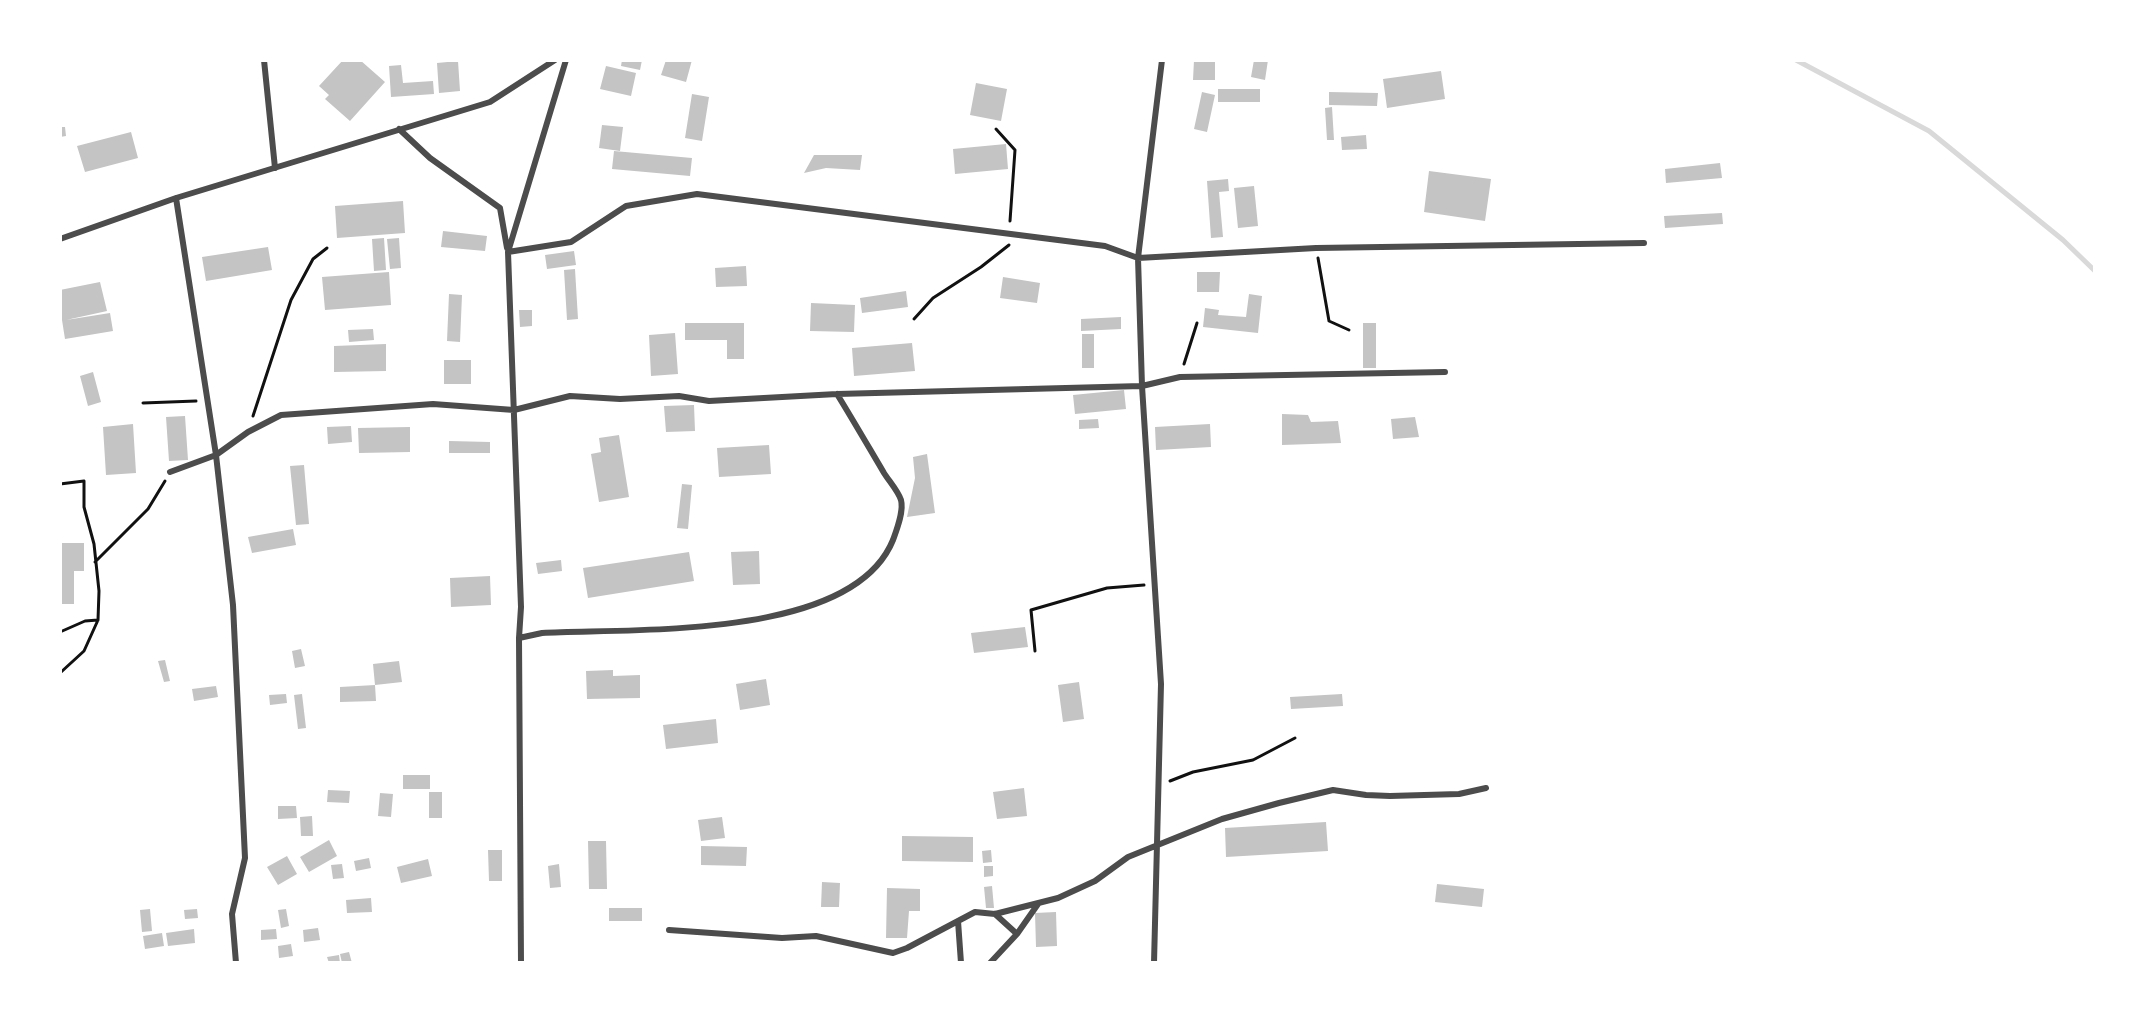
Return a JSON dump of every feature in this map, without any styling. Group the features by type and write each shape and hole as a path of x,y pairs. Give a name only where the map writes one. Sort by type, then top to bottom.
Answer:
{"street":[{"path":"264,60 275,168"},
{"path":"60,239 176,198 490,102 555,60"},
{"path":"508,252 566,60"},
{"path":"1154,963 1161,684 1142,386 1138,258 1162,60"},
{"path":"399,129 430,158 500,208 508,252 521,607 519,638 521,963"},
{"path":"508,252 571,242 626,206 697,194 1105,246 1138,258 1316,248 1644,243"},
{"path":"176,198 216,454 233,605 245,858 232,914 236,963"},
{"path":"170,471 216,454 248,432 281,416 433,404 514,410 570,396 620,399 679,396 709,401 837,394 1142,386 1180,377 1445,372"},
{"path":"519,638 542,633 694,628 742,622 823,602 865,577 887,553 898,526 901,501 837,394"},
{"path":"669,930 782,938 816,936 893,953 975,912 995,914 1058,898 1095,881 1128,857 1222,819 1333,790 1390,796 1459,794 1486,788"},
{"path":"990,963 1017,934 1038,904"},
{"path":"995,914 1017,934"},
{"path":"958,921 961,963"}],"path":[{"path":"914,319 933,298 981,267 1021,235 1009,219 1015,150 996,129"},
{"path":"248,432 291,300 313,259 327,248"},
{"path":"1316,248 1329,321 1349,330"},
{"path":"1180,377 1197,323"},
{"path":"143,403 207,401"},
{"path":"95,562 148,509 170,471"},
{"path":"60,484 84,481 84,507 94,544 99,591 98,620 84,651 60,673"},
{"path":"1035,651 1031,610 1107,588 1154,584"},
{"path":"60,632 85,621 98,620"},
{"path":"1158,789 1173,779 1193,772 1253,760 1295,738"}],"building":[{"path":"343,60 354,62 360,60 385,82 350,121 325,99 329,95 319,86"},
{"path":"622,60 642,60 640,70 621,66"},
{"path":"666,60 692,60 686,82 661,75"},
{"path":"1194,60 1215,60 1215,80 1193,80"},
{"path":"1254,60 1268,60 1265,80 1251,77"},
{"path":"458,61 460,91 439,93 437,63"},
{"path":"401,65 403,83 433,81 434,94 391,97 389,66"},
{"path":"606,66 636,73 631,96 600,89"},
{"path":"1441,71 1445,99 1387,108 1383,79"},
{"path":"976,83 1007,89 1001,121 970,115"},
{"path":"1218,89 1260,89 1260,102 1218,102"},
{"path":"1202,92 1215,95 1207,132 1194,129"},
{"path":"1329,92 1378,93 1377,106 1329,105"},
{"path":"692,94 709,97 702,141 685,138"},
{"path":"1332,107 1334,140 1327,140 1325,108"},
{"path":"602,125 623,127 620,151 599,148"},
{"path":"60,127 65,127 66,136 60,137"},
{"path":"131,132 138,158 85,172 77,146"},
{"path":"1366,135 1367,149 1342,150 1341,137"},
{"path":"1006,144 1008,169 955,174 953,149"},
{"path":"614,151 692,158 690,176 612,169"},
{"path":"814,155 862,155 860,170 826,168 804,173"},
{"path":"1720,163 1722,178 1666,183 1665,169"},
{"path":"1429,171 1491,179 1485,221 1424,212"},
{"path":"1228,179 1229,191 1219,192 1223,237 1211,238 1207,181"},
{"path":"1254,186 1258,226 1238,228 1234,188"},
{"path":"403,201 405,233 337,238 335,206"},
{"path":"1722,213 1723,224 1665,228 1664,216"},
{"path":"443,231 487,236 485,251 441,247"},
{"path":"384,238 386,270 374,271 372,239"},
{"path":"399,238 401,268 390,269 387,239"},
{"path":"268,247 272,270 206,281 202,257"},
{"path":"574,251 576,265 547,269 545,255"},
{"path":"746,266 747,286 716,287 715,268"},
{"path":"575,269 578,319 567,320 564,270"},
{"path":"389,272 391,305 325,310 322,277"},
{"path":"1197,272 1220,272 1219,292 1197,292"},
{"path":"1003,277 1040,283 1037,303 1000,298"},
{"path":"100,282 107,311 66,320 110,313 113,331 65,339 62,320 60,321 60,290"},
{"path":"906,291 908,307 862,313 860,298"},
{"path":"449,294 462,295 460,342 447,341"},
{"path":"1249,294 1262,296 1258,333 1203,327 1205,308 1219,310 1218,315 1246,317"},
{"path":"811,303 855,305 854,332 810,331"},
{"path":"519,310 532,310 532,326 520,327"},
{"path":"1121,317 1121,329 1081,331 1081,319"},
{"path":"685,323 744,323 744,359 727,359 727,340 685,340"},
{"path":"1363,323 1376,323 1376,368 1363,368"},
{"path":"373,329 374,340 349,342 348,330"},
{"path":"675,333 678,374 651,376 649,335"},
{"path":"1082,334 1094,334 1094,368 1082,368"},
{"path":"912,343 915,371 854,376 852,348"},
{"path":"386,344 386,371 334,372 334,346"},
{"path":"444,360 471,360 471,384 444,384"},
{"path":"93,372 101,402 88,406 80,376"},
{"path":"1124,390 1126,409 1075,414 1073,395"},
{"path":"694,405 695,431 666,432 664,406"},
{"path":"1282,414 1308,415 1311,422 1338,421 1341,443 1282,445"},
{"path":"185,416 188,460 169,461 166,417"},
{"path":"1415,417 1419,437 1393,439 1391,419"},
{"path":"1098,419 1099,428 1079,429 1079,420"},
{"path":"133,424 136,473 106,475 103,427"},
{"path":"1210,424 1211,447 1156,450 1155,427"},
{"path":"351,426 352,442 328,444 327,427"},
{"path":"410,427 410,452 359,453 358,428"},
{"path":"619,435 629,497 599,502 591,454 601,452 599,438"},
{"path":"449,441 490,442 490,453 449,453"},
{"path":"769,445 771,474 719,477 717,448"},
{"path":"927,454 935,513 907,517 915,478 913,457"},
{"path":"304,465 309,524 296,525 290,466"},
{"path":"682,484 692,485 688,529 677,528"},
{"path":"293,529 296,545 252,553 248,537"},
{"path":"60,543 84,543 84,571 74,571 74,604 60,604"},
{"path":"759,551 760,584 733,585 731,552"},
{"path":"689,552 694,581 588,598 583,568"},
{"path":"561,560 562,571 538,574 536,563"},
{"path":"490,576 491,605 451,607 450,578"},
{"path":"1025,627 1028,647 974,653 971,633"},
{"path":"301,649 305,666 295,668 292,651"},
{"path":"165,660 170,681 164,682 158,661"},
{"path":"399,661 402,682 375,685 373,664"},
{"path":"613,670 613,676 640,675 640,698 587,699 586,671"},
{"path":"766,679 770,705 740,710 736,684"},
{"path":"1079,682 1084,719 1063,722 1058,685"},
{"path":"375,685 376,701 340,702 340,687"},
{"path":"216,686 218,697 194,701 192,689"},
{"path":"286,694 287,703 270,705 269,695"},
{"path":"302,694 306,728 298,729 294,695"},
{"path":"1342,694 1343,706 1291,709 1290,697"},
{"path":"716,719 718,743 666,749 663,725"},
{"path":"403,775 430,775 430,789 403,789"},
{"path":"1024,788 1027,816 997,819 993,792"},
{"path":"328,790 350,791 349,803 327,802"},
{"path":"429,792 442,792 442,818 429,818"},
{"path":"380,793 393,794 391,817 378,816"},
{"path":"278,806 296,806 297,818 278,819"},
{"path":"312,816 313,836 301,836 300,817"},
{"path":"722,817 725,838 701,841 698,820"},
{"path":"1326,822 1328,851 1226,857 1225,828"},
{"path":"902,836 973,837 973,862 902,861"},
{"path":"329,840 337,856 309,872 300,857"},
{"path":"588,841 606,841 607,889 589,889"},
{"path":"701,846 747,847 746,866 701,865"},
{"path":"488,850 502,850 502,881 489,881"},
{"path":"991,850 992,862 983,863 982,851"},
{"path":"287,856 297,874 278,885 267,867"},
{"path":"369,858 371,868 356,871 354,861"},
{"path":"428,859 432,876 401,883 397,867"},
{"path":"342,864 344,878 333,879 331,865"},
{"path":"559,864 561,887 550,888 548,866"},
{"path":"984,866 993,866 993,876 984,877"},
{"path":"822,882 840,883 839,907 821,907"},
{"path":"1437,884 1484,889 1482,907 1435,902"},
{"path":"992,886 994,908 986,908 984,887"},
{"path":"887,888 920,889 920,911 909,911 907,938 886,938"},
{"path":"371,898 372,912 347,913 346,900"},
{"path":"609,908 642,908 642,921 609,921"},
{"path":"150,909 152,931 142,932 140,910"},
{"path":"197,909 198,918 185,919 184,910"},
{"path":"286,909 289,926 281,928 278,910"},
{"path":"1056,912 1057,946 1036,947 1035,913"},
{"path":"318,928 320,940 304,942 303,930"},
{"path":"194,929 195,943 168,946 166,933"},
{"path":"276,929 277,939 261,940 261,930"},
{"path":"162,933 164,946 145,949 143,936"},
{"path":"291,944 293,956 279,958 278,946"},
{"path":"349,952 352,963 342,963 340,954"},
{"path":"339,955 340,963 329,963 327,957"}],"waterway":[{"path":"1796,60 1929,131 2063,240 2095,271"}]}
